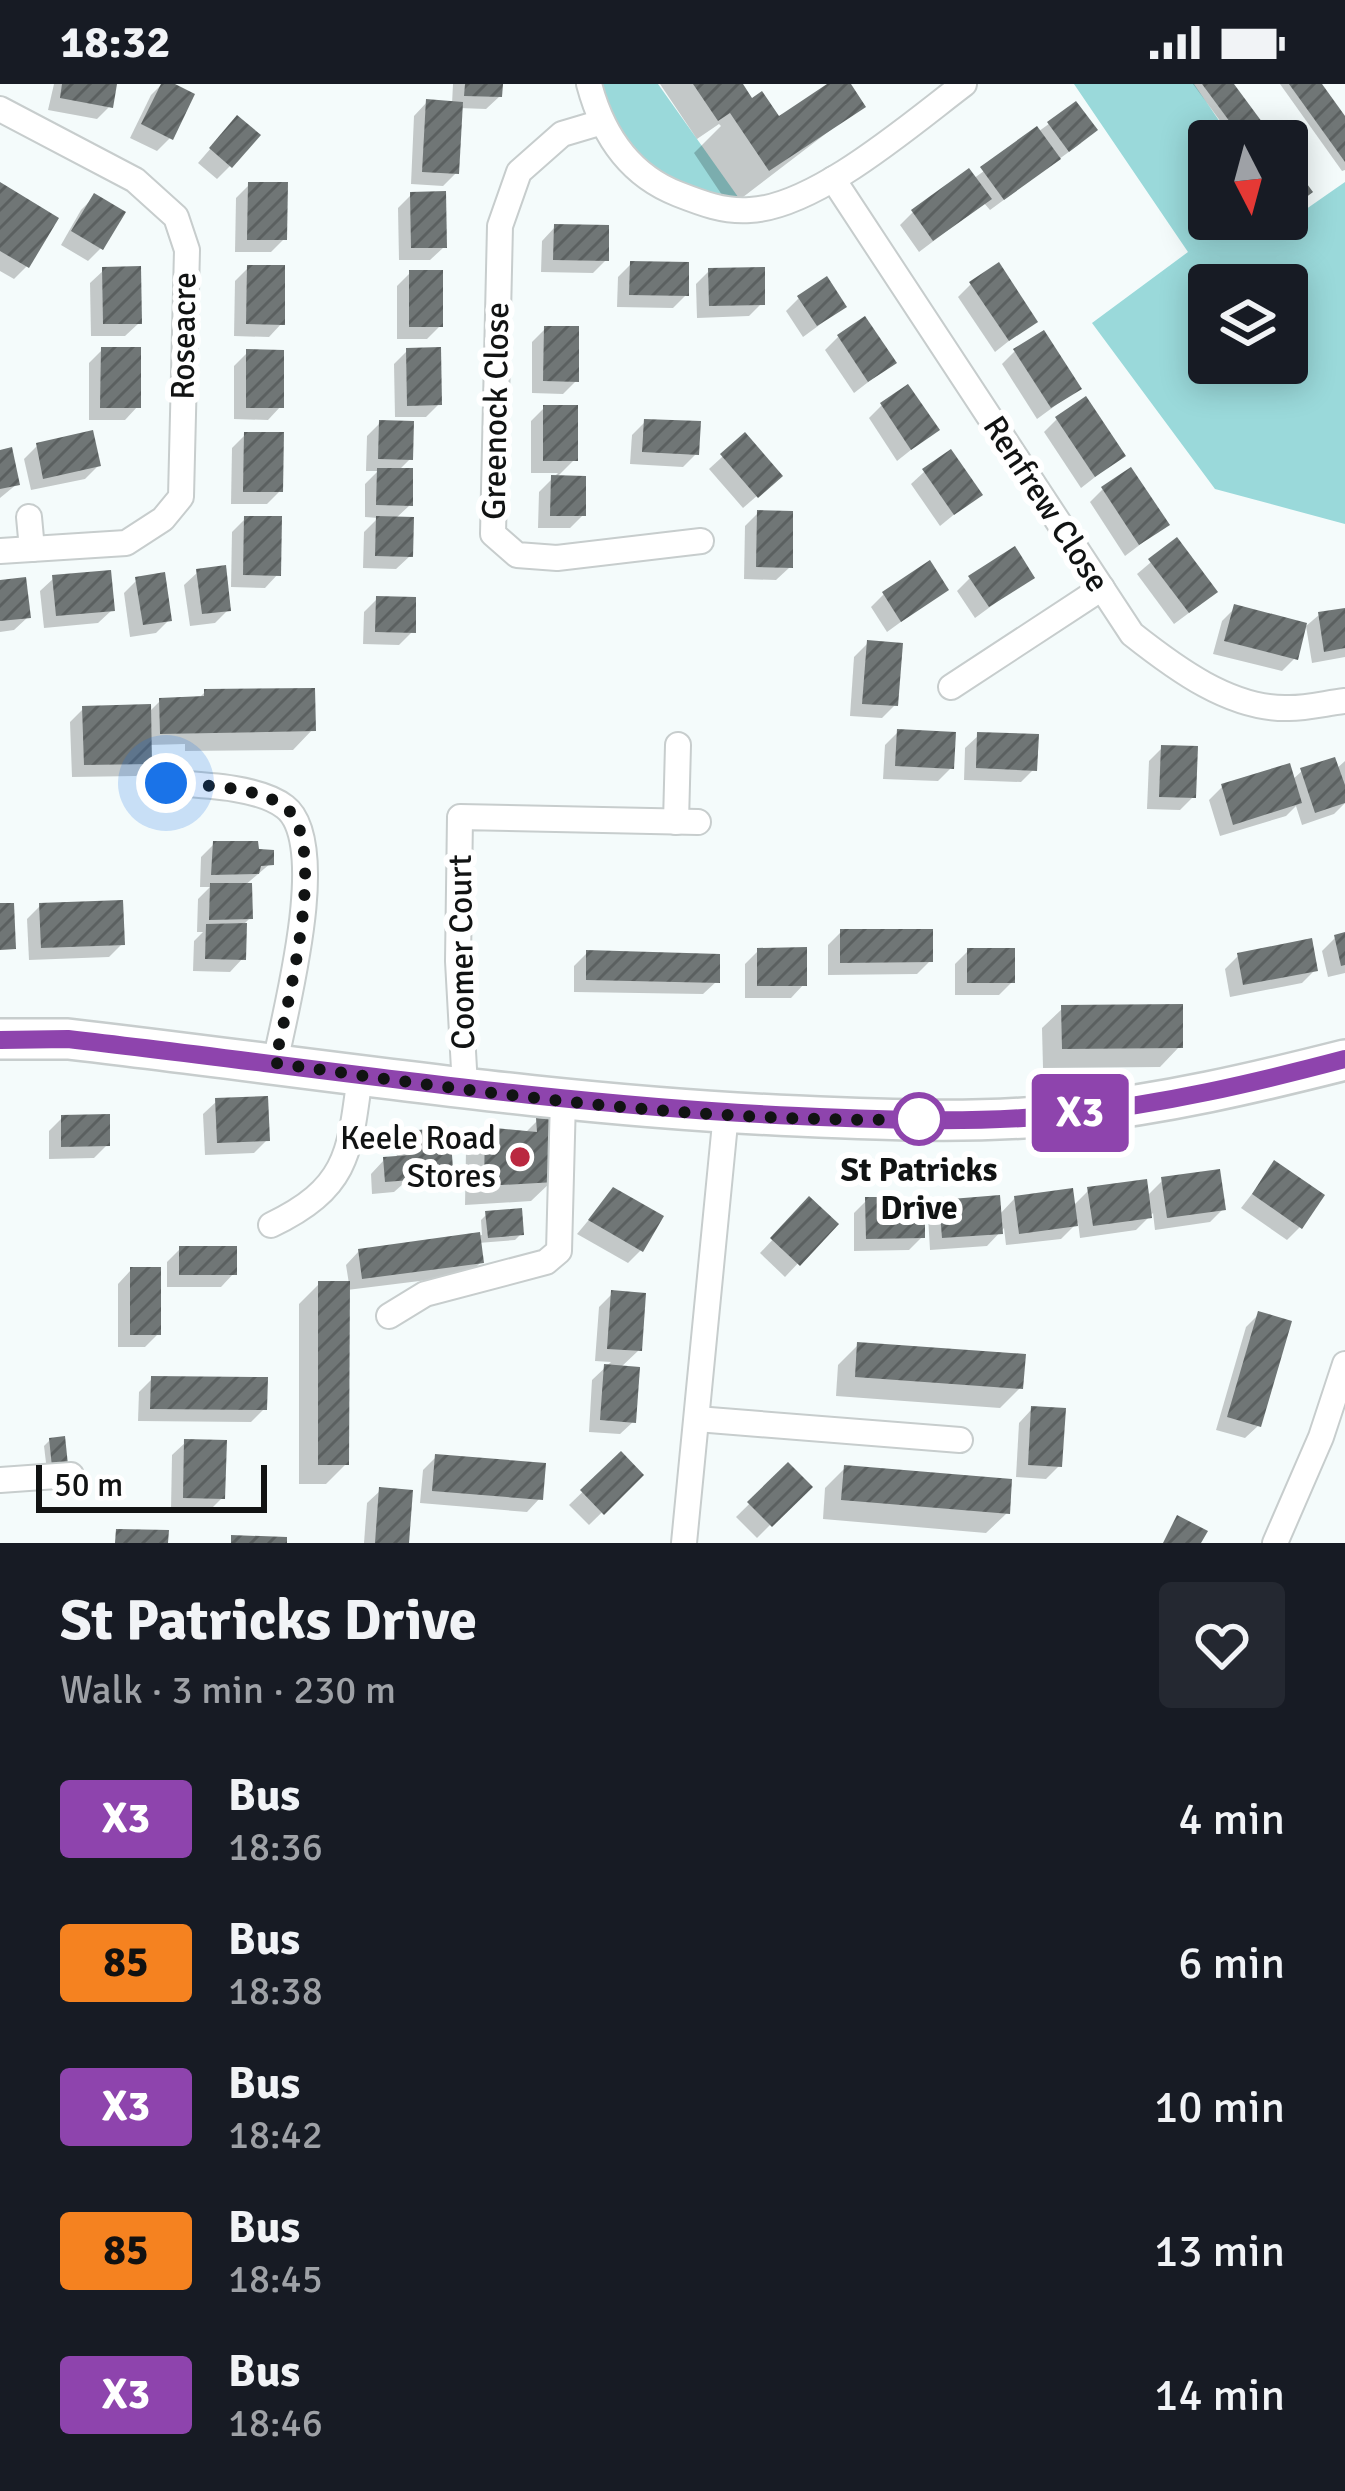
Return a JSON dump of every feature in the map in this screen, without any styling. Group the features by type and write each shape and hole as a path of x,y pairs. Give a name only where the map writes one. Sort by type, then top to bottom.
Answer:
{"main road":[{"path":"0,1040 68,1039 563,1099 892,1120 1066,1115 1215,1093 1345,1060"}],"street":[{"path":"589,84 599,123 649,183 712,207 748,211 784,205 833,178 964,84"},
{"name":"Roseacre","path":"0,109 135,180 176,217 187,250 181,497 164,519 125,543 0,551"},
{"name":"Greenock Close","path":"599,123 562,134 519,172 500,226 493,534 517,554 557,557 701,541"},
{"name":"Renfrew Close","path":"833,178 1132,634 1178,670 1237,698 1286,709 1345,701"},
{"path":"29,517 32,549"},
{"path":"951,687 1102,588"},
{"name":"Coomer Court","path":"465,1087 458,961 460,817 687,822 678,745"},
{"path":"166,783 232,787 286,807 301,830 307,904 275,1063"},
{"path":"271,1225 325,1192 347,1156 360,1075"},
{"path":"389,1316 425,1294 546,1262 560,1250 563,1099"},
{"path":"684,1543 726,1113"},
{"path":"1275,1543 1321,1437 1345,1364"},
{"path":"697,1419 960,1440"},
{"path":"0,1480 71,1475"}],"shaded area":[{"path":"589,84 658,84 748,211 649,183"},
{"path":"1074,84 1194,84 1219,120 1188,120 1188,240 1308,240 1308,208 1345,182 1345,524 1215,489 1092,323 1188,252"}],"building":[{"path":"62,84 117,84 113,108 60,98"},
{"path":"161,84 175,84 195,94 173,140 141,124"},
{"path":"465,84 503,84 502,97 464,96"},
{"path":"693,84 743,84 752,98 762,91 779,116 827,84 851,84 866,107 769,171 730,113 718,121"},
{"path":"1202,84 1234,84 1261,120 1229,120"},
{"path":"1289,84 1322,84 1345,116 1345,162"},
{"path":"426,99 463,102 459,174 422,172"},
{"path":"1076,101 1098,130 1069,152 1047,122"},
{"path":"237,115 261,135 232,168 209,148"},
{"path":"1037,126 1061,159 1004,200 980,167"},
{"path":"969,168 992,199 933,241 911,210"},
{"path":"0,182 59,218 29,268 0,251"},
{"path":"248,182 288,182 287,240 247,240"},
{"path":"446,191 447,248 411,248 410,192"},
{"path":"94,193 126,212 103,250 71,231"},
{"path":"554,224 609,225 609,261 553,260"},
{"path":"630,261 689,262 689,296 629,295"},
{"path":"999,262 1038,322 1009,341 969,282"},
{"path":"247,265 285,265 285,325 246,324"},
{"path":"141,266 142,324 103,324 102,267"},
{"path":"765,267 765,305 709,306 708,268"},
{"path":"409,270 443,270 443,327 409,327"},
{"path":"827,276 847,307 817,326 797,296"},
{"path":"865,316 897,363 868,382 837,335"},
{"path":"544,326 579,326 579,382 543,381"},
{"path":"1044,330 1082,389 1051,408 1013,349"},
{"path":"101,347 141,347 141,408 100,408"},
{"path":"441,347 442,405 407,406 406,348"},
{"path":"246,349 284,350 284,408 246,408"},
{"path":"908,384 940,430 911,450 880,403"},
{"path":"1086,396 1126,456 1095,477 1055,417"},
{"path":"543,405 578,405 578,461 543,461"},
{"path":"644,419 701,421 699,455 642,452"},
{"path":"379,420 414,421 413,460 378,459"},
{"path":"93,430 101,466 43,479 36,443"},
{"path":"244,432 284,432 283,492 243,492"},
{"path":"745,432 783,476 758,498 720,454"},
{"path":"12,447 20,485 0,489 0,450"},
{"path":"951,449 983,495 954,515 922,469"},
{"path":"1131,467 1170,525 1139,545 1101,487"},
{"path":"377,468 413,468 413,506 376,505"},
{"path":"551,475 586,476 586,516 550,516"},
{"path":"757,510 793,511 793,568 756,567"},
{"path":"244,516 282,516 281,576 243,575"},
{"path":"376,516 414,517 413,557 375,556"},
{"path":"1177,537 1218,592 1189,613 1148,559"},
{"path":"1015,546 1035,578 989,607 968,576"},
{"path":"930,560 949,590 901,622 882,592"},
{"path":"226,565 231,611 202,614 196,569"},
{"path":"111,570 115,611 56,616 52,575"},
{"path":"165,572 172,621 143,625 135,577"},
{"path":"26,577 31,618 0,621 0,580"},
{"path":"376,596 416,597 416,633 375,632"},
{"path":"1234,604 1307,623 1298,660 1224,641"},
{"path":"1345,608 1345,648 1324,652 1318,612"},
{"path":"867,640 903,643 898,706 862,704"},
{"path":"315,688 316,731 160,734 159,698 204,696 204,689"},
{"path":"151,704 152,764 84,765 82,706"},
{"path":"897,729 956,732 954,769 895,766"},
{"path":"977,732 1039,734 1037,771 976,768"},
{"path":"1161,745 1198,746 1196,798 1159,797"},
{"path":"1335,757 1345,785 1345,803 1315,813 1300,768"},
{"path":"1290,763 1302,803 1233,825 1221,784"},
{"path":"213,841 258,841 259,849 274,850 274,865 261,866 259,874 211,875"},
{"path":"210,883 252,883 253,919 209,920"},
{"path":"123,900 125,945 41,948 39,903"},
{"path":"0,903 14,903 16,949 0,950"},
{"path":"247,923 246,960 205,959 206,924"},
{"path":"840,929 933,929 933,962 840,963"},
{"path":"1345,932 1345,965 1341,966 1334,935"},
{"path":"1312,938 1318,971 1243,985 1237,953"},
{"path":"807,947 807,986 757,986 757,948"},
{"path":"967,948 1015,948 1015,983 967,983"},
{"path":"586,950 720,954 720,983 586,980"},
{"path":"1183,1004 1183,1048 1062,1049 1061,1005"},
{"path":"268,1096 270,1141 217,1143 215,1098"},
{"path":"110,1114 110,1146 61,1147 61,1115"},
{"name":"Keele Road Stores","path":"536,1118 554,1119 555,1182 484,1186 485,1127 537,1132"},
{"path":"450,1127 453,1169 410,1173 411,1180 385,1182 383,1157 410,1155 407,1131"},
{"path":"1274,1160 1325,1195 1302,1229 1252,1194"},
{"path":"1220,1169 1226,1210 1167,1218 1161,1177"},
{"path":"1147,1179 1152,1218 1093,1226 1087,1187"},
{"path":"613,1187 664,1216 643,1252 588,1220"},
{"path":"1073,1188 1078,1226 1019,1234 1014,1196"},
{"path":"1000,1195 1003,1234 942,1238 939,1200"},
{"path":"809,1196 839,1224 800,1266 770,1238"},
{"path":"865,1197 925,1197 925,1238 866,1239"},
{"path":"522,1208 524,1235 488,1238 485,1211"},
{"path":"480,1232 484,1263 362,1279 358,1249"},
{"path":"179,1246 237,1246 237,1275 179,1275"},
{"path":"130,1267 161,1267 161,1335 130,1335"},
{"path":"318,1281 350,1281 349,1465 318,1465"},
{"path":"611,1290 646,1293 642,1351 607,1349"},
{"path":"1258,1311 1292,1321 1261,1427 1227,1417"},
{"path":"857,1342 1026,1354 1023,1389 855,1377"},
{"path":"604,1364 640,1367 636,1423 600,1420"},
{"path":"151,1376 268,1377 267,1410 150,1409"},
{"path":"1031,1406 1066,1408 1062,1467 1028,1465"},
{"path":"65,1436 68,1465 52,1467 49,1438"},
{"path":"184,1439 227,1440 225,1499 183,1498"},
{"path":"621,1451 644,1475 604,1515 580,1490"},
{"path":"435,1454 546,1463 543,1500 432,1491"},
{"path":"788,1462 813,1487 772,1527 747,1502"},
{"path":"844,1465 1012,1479 1010,1514 841,1500"},
{"path":"379,1487 413,1490 409,1543 375,1543"},
{"path":"1177,1515 1208,1531 1201,1543 1163,1543"},
{"path":"116,1529 169,1530 168,1543 115,1543"},
{"path":"231,1535 287,1537 287,1543 231,1543"}],"bus line":[{"name":"X3","path":"0,1040 68,1039 563,1099 892,1120 1066,1115 1215,1093 1345,1059"}],"place":[{"name":"St Patricks Drive","path":"919,1119"},
{"name":"Keele Road Stores","path":"520,1157"}],"route":[{"path":"166,783 232,787 286,807 301,830 307,904 275,1063 563,1099 726,1113 936,1119 919,1119"}]}
